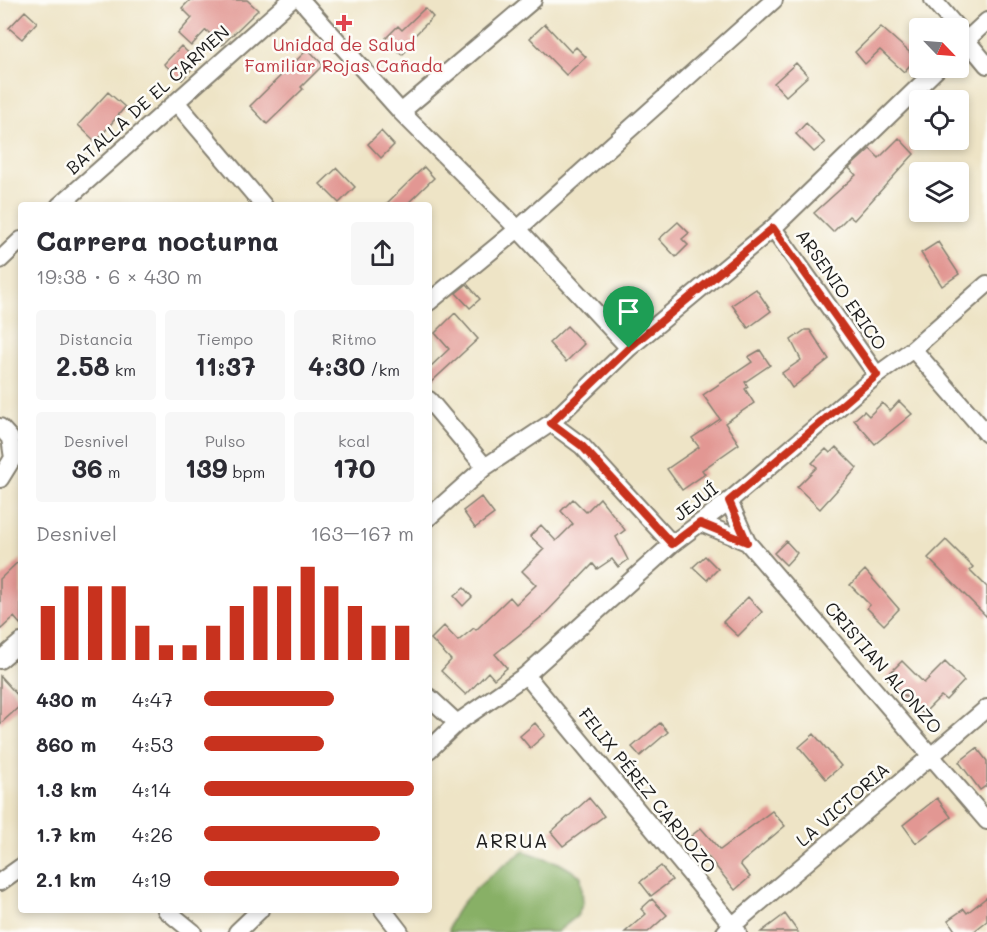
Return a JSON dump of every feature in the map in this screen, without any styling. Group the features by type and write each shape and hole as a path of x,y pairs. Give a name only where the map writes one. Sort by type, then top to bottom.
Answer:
{"street":[{"name":"BATALLA DE EL CARMEN","path":"64,202 291,0"},
{"path":"302,0 400,112 518,229 629,348"},
{"path":"400,112 532,0"},
{"path":"432,300 518,229 774,0"},
{"path":"933,0 946,18"},
{"path":"969,32 987,21"},
{"path":"969,46 987,65"},
{"path":"432,514 485,467 551,423 629,348 773,228 928,78"},
{"path":"176,102 261,202"},
{"name":"ARSENIO ERICO","path":"773,228 877,375"},
{"path":"0,260 18,243"},
{"name":"JEJUÍ","path":"432,747 457,723 526,675 672,544 729,501 877,375 913,349 987,284"},
{"name":"ARSENIO ERICO","path":"913,349 987,434"},
{"path":"432,404 485,467"},
{"path":"551,423 582,446 672,544"},
{"path":"0,427 10,438 13,458 0,479"},
{"name":"CRISTIAN ALONZO","path":"729,501 747,542 932,754 987,821"},
{"name":"CRISTIAN ALONZO","path":"700,523 747,542"},
{"path":"0,660 18,645"},
{"name":"FELIX PÉREZ CARDOZO","path":"526,675 732,930"},
{"path":"432,700 457,723"},
{"name":"LA VICTORIA","path":"732,930 987,708"},
{"path":"0,882 18,869"},
{"path":"170,913 193,932"},
{"path":"237,932 257,913"},
{"path":"385,913 400,932"}],"green space":[{"path":"524,851 559,863 581,876 583,903 577,916 557,932 449,932 458,909 467,898"}],"building":[{"path":"190,0 247,0 258,10 222,45 206,30 191,46 178,34 192,18 182,8"},
{"path":"425,8 433,17 411,39 414,43 402,55 386,38 398,26 402,30"},
{"path":"25,11 37,22 22,39 9,28"},
{"path":"545,24 571,52 576,47 586,57 566,75 530,38"},
{"path":"881,27 909,52 909,66 904,72 880,50 865,64 855,52"},
{"path":"181,46 198,62 182,80 164,64"},
{"path":"308,49 323,65 301,87 303,89 267,124 250,106"},
{"path":"796,63 808,76 786,96 774,83"},
{"path":"108,92 125,107 96,142 78,125"},
{"path":"806,123 825,143 814,152 796,134"},
{"path":"381,131 394,145 381,158 368,144"},
{"path":"899,138 914,154 854,220 849,216 833,232 814,213 856,175 849,168 870,149 879,158"},
{"path":"424,167 434,178 409,202 388,202"},
{"path":"337,168 355,187 338,202 320,184"},
{"path":"678,222 689,233 682,239 688,245 676,257 659,239"},
{"path":"938,242 959,274 942,286 921,253"},
{"path":"467,284 480,299 470,308 456,293"},
{"path":"756,289 771,311 748,328 732,305"},
{"path":"455,313 478,339 432,381 432,365 449,349 435,333"},
{"path":"567,326 584,344 566,362 549,343"},
{"path":"805,330 810,330 829,359 792,388 782,373 801,360 791,340"},
{"path":"760,350 770,365 745,382 748,387 745,389 754,403 725,423 739,444 702,470 705,474 682,490 667,469 699,447 692,438 720,419 703,395 752,362 748,357"},
{"path":"899,401 912,414 875,444 854,420 864,411 869,416 882,403 890,411"},
{"path":"836,447 857,468 820,509 797,487 817,467 812,463 826,449 830,453"},
{"path":"481,497 494,514 475,528 463,511"},
{"path":"600,498 625,530 616,537 628,560 618,567 612,559 597,569 593,564 545,614 495,654 507,668 494,679 488,672 466,695 441,671 451,660 432,638 444,626 458,641 474,628 476,630 510,597 516,604 536,585 522,571 544,549 530,536 541,525 556,541 573,524 561,511 573,499 586,512"},
{"path":"946,540 973,567 970,570 987,587 987,617 928,558"},
{"path":"786,541 797,553 786,565 774,553"},
{"path":"705,556 718,569 707,580 693,567"},
{"path":"18,562 18,622 14,617 0,630 0,579"},
{"path":"865,570 899,609 884,625 867,608 870,605 850,585"},
{"path":"464,588 472,597 463,606 454,596"},
{"path":"748,597 762,612 738,636 723,622"},
{"path":"902,661 924,683 945,662 964,681 946,700 941,696 923,714 886,677"},
{"path":"0,676 18,696 18,708 0,724"},
{"path":"535,723 545,735 530,748 520,736"},
{"path":"660,723 668,732 640,756 632,747"},
{"path":"814,734 841,766 826,779 799,747"},
{"path":"977,748 987,761 987,785 980,790 959,762"},
{"path":"589,798 604,816 563,846 551,832"},
{"path":"937,798 951,817 916,843 903,825"},
{"path":"772,811 785,826 740,864 750,877 735,890 691,836 701,828 720,850"},
{"path":"661,866 672,880 651,896 640,882"},
{"path":"987,897 987,921 973,932 956,932 948,920 964,909 967,913"},
{"path":"652,899 667,915 648,932 625,932 646,914 641,909"},
{"path":"785,914 798,932 761,932"}],"place":[{"name":"Unidad de Salud Familiar Rojas Cañada","path":"344,23"}],"district":[{"name":"ARRUA","path":"512,841"}],"route":[{"path":"773,228 877,375 729,501 747,542 700,523 672,544 617,481 582,446 551,423 629,348 773,228"}]}
